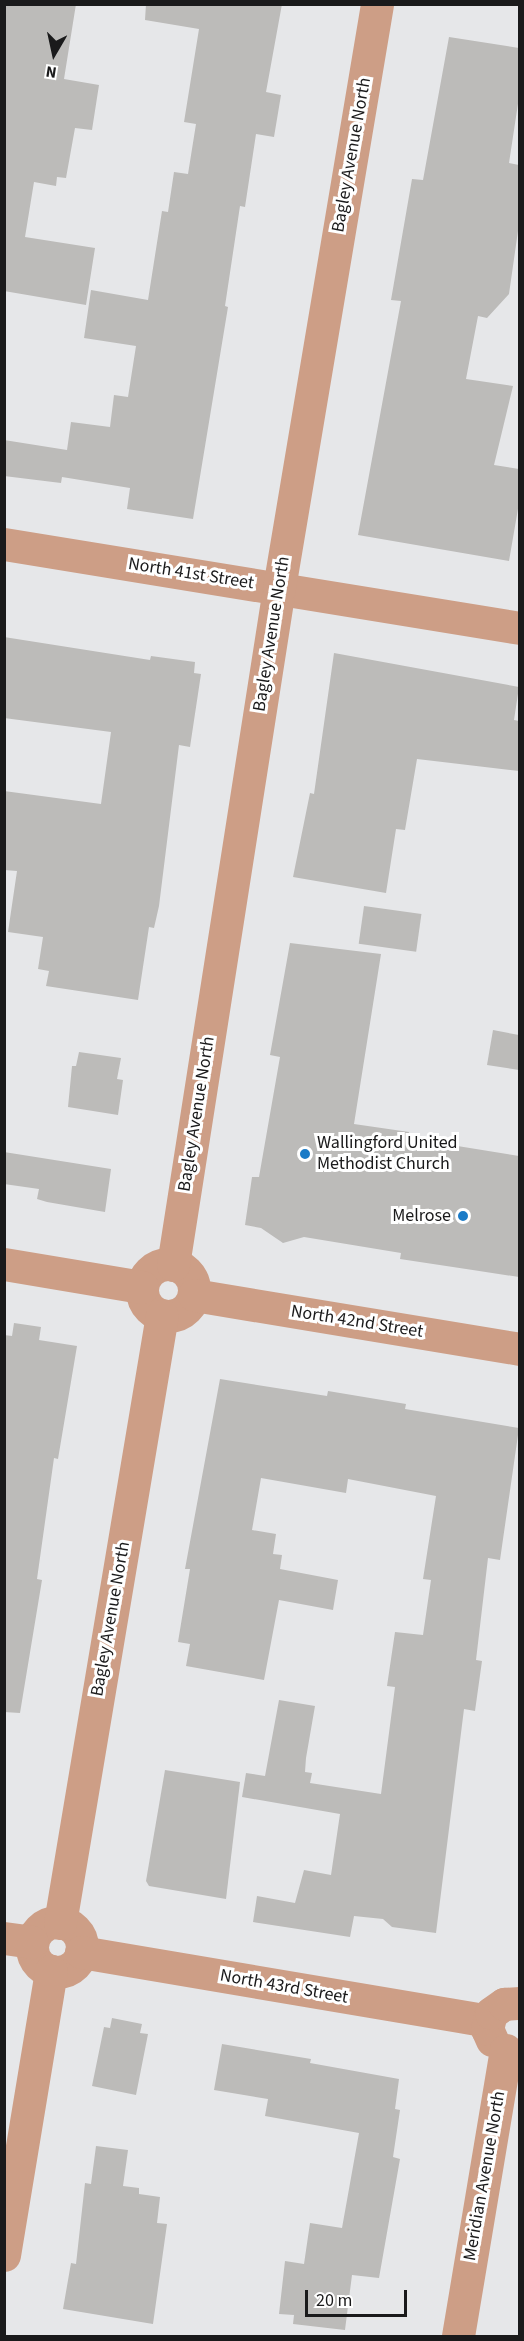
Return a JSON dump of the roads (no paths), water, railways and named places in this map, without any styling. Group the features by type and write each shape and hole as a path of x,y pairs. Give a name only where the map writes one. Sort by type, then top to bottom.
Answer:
{"street":[{"name":"Bagley Avenue North","path":"173,1264 279,588 377,4"},
{"name":"North 41st Street","path":"4,544 519,628"},
{"path":"4,1264 142,1287"},
{"path":"173,1264 190,1276 194,1295 183,1312 162,1315 149,1308 142,1287 154,1268 173,1264"},
{"name":"North 42nd Street","path":"194,1295 519,1349"},
{"name":"Bagley Avenue North","path":"60,1923 162,1315"},
{"path":"60,1923 76,1932 81,1952 71,1968 51,1971 35,1959 18,1940 41,1928 60,1923"},
{"name":"North 43rd Street","path":"81,1952 488,2021"},
{"path":"4,2255 51,1971"},
{"path":"513,2050 490,2037 488,2021 497,2007 518,1994"},
{"name":"Meridian Avenue North","path":"458,2337 513,2050"}],"place":[{"name":"Wallingford United Methodist Church","path":"305,1154"},
{"name":"Melrose","path":"463,1216"}]}
